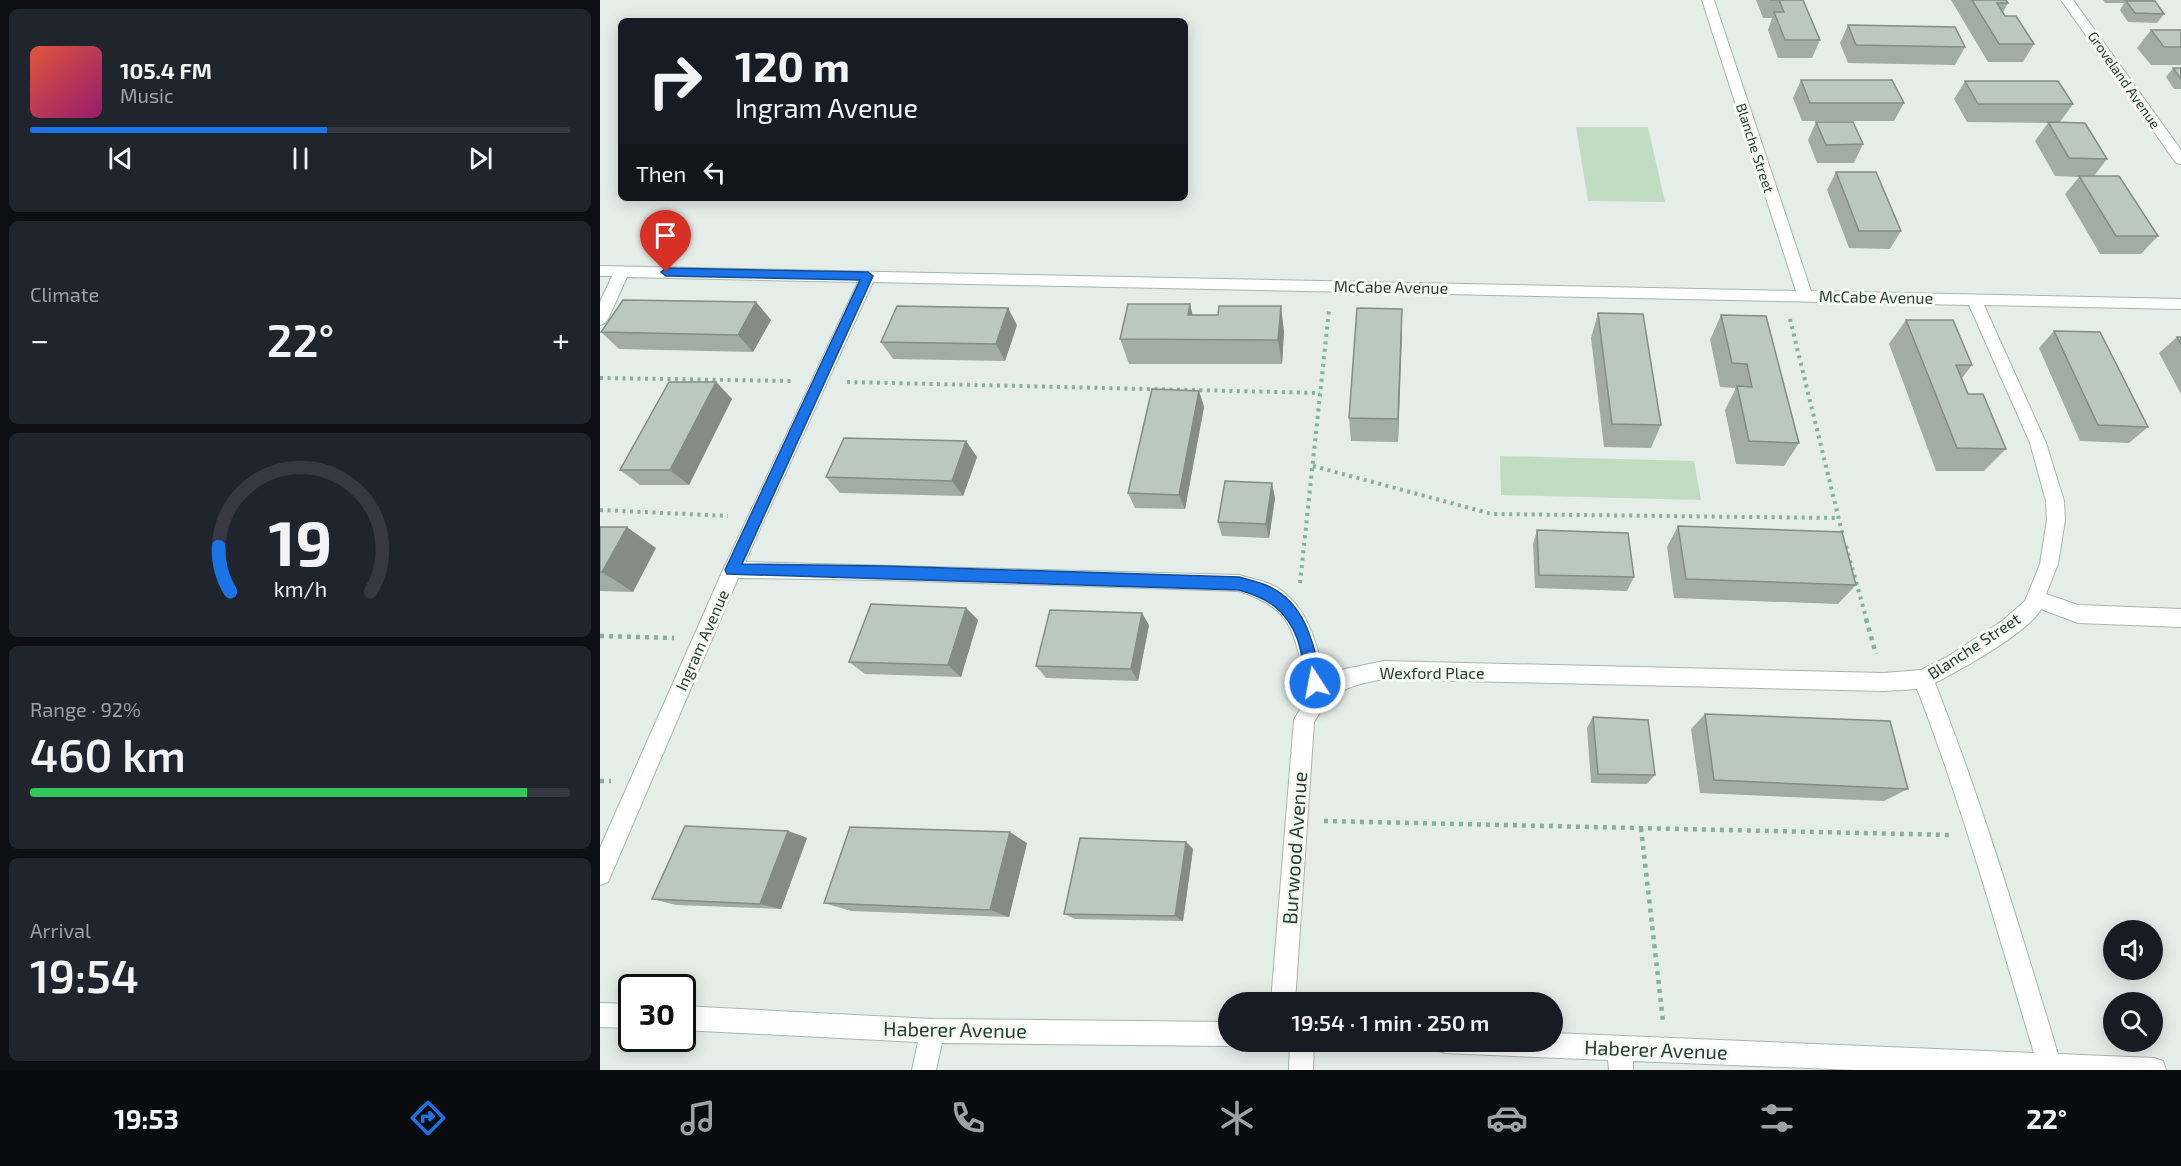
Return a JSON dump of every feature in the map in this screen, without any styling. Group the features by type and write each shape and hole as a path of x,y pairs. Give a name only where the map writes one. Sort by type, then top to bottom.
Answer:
{"street":[{"name":"Blanche Street","path":"1708,0 1804,295"},
{"name":"Groveland Avenue","path":"2067,0 2181,160"},
{"name":"McCabe Avenue","path":"600,271 2181,304"},
{"path":"600,319 622,271"},
{"name":"Ingram Avenue","path":"600,874 732,570 868,276"},
{"name":"Blanche Street","path":"1974,300 2038,443 2055,501 2056,520 2049,564 2032,607 2009,627 1954,663 1923,679 1946,737 1979,836 2051,1068"},
{"path":"732,570 896,572 1239,583 1267,592 1289,609 1304,636 1313,668 1317,697"},
{"path":"2036,598 2078,614 2181,618"},
{"name":"Wexford Place","path":"1317,697 1329,684 1356,675 1384,670 1884,682 1923,679"},
{"name":"Burwood Avenue","path":"1284,992 1304,720 1317,697"},
{"path":"600,1014 618,1015"},
{"name":"Haberer Avenue","path":"696,1019 933,1030 1218,1034"},
{"path":"924,1070 933,1030"},
{"name":"Haberer Avenue","path":"1553,1052 1621,1059 1666,1050 2051,1068 2154,1070"},
{"path":"1301,1070 1302,1052"}],"path":[{"path":"1289,609 1301,580 1332,286"},
{"path":"1804,295 1790,319 1838,518 1884,682"},
{"path":"600,378 1320,393"},
{"path":"1313,466 1492,514 1838,518"},
{"path":"600,510 757,518"},
{"path":"600,636 702,639"},
{"path":"1297,820 1979,836"},
{"path":"1641,828 1666,1050"}],"green space":[{"path":"1576,127 1648,127 1665,202 1588,201"},
{"path":"1500,456 1694,461 1701,500 1501,495"}],"building":[{"path":"1779,0 1803,0 1820,40 1785,40 1774,12 1784,12"},
{"path":"1972,0 2006,0 2008,3 1997,3 2005,16 2016,16 2034,44 1999,44"},
{"path":"2126,1 2155,1 2164,14 2135,13"},
{"path":"1848,25 1955,27 1965,47 1856,45"},
{"path":"2151,30 2181,30 2181,47 2164,47"},
{"path":"2173,68 2181,68 2181,79"},
{"path":"1801,80 1892,80 1904,103 1810,103"},
{"path":"1965,81 2058,81 2073,104 1978,104"},
{"path":"1816,122 1853,122 1863,144 1826,145"},
{"path":"2048,122 2085,123 2107,159 2069,158"},
{"path":"1836,172 1876,172 1901,231 1859,231"},
{"path":"2079,176 2119,176 2158,236 2116,236"},
{"path":"623,300 756,302 738,335 601,332"},
{"path":"1128,304 1190,304 1188,315 1218,315 1219,306 1281,306 1278,340 1120,339"},
{"path":"897,306 1008,308 996,344 881,342"},
{"path":"1357,308 1402,309 1398,419 1349,418"},
{"path":"1598,313 1643,314 1661,425 1612,424"},
{"path":"1721,315 1766,316 1799,443 1749,441 1737,386 1752,387 1747,364 1732,363"},
{"path":"1906,320 1953,320 1972,365 1956,365 1968,394 1983,394 2006,449 1957,448"},
{"path":"2054,331 2100,332 2148,427 2098,425"},
{"path":"669,382 716,382 670,470 620,470"},
{"path":"1152,389 1199,391 1179,495 1128,493"},
{"path":"844,438 966,441 952,481 826,477"},
{"path":"1225,481 1272,483 1266,524 1218,522"},
{"path":"1678,526 1842,532 1856,585 1686,579"},
{"path":"600,527 627,527 602,572 600,572"},
{"path":"1537,530 1628,533 1634,577 1539,575"},
{"path":"871,604 966,608 948,665 849,662"},
{"path":"1050,610 1142,613 1131,669 1036,666"},
{"path":"1705,714 1890,721 1908,789 1714,780"},
{"path":"1593,717 1648,720 1655,775 1598,774"},
{"path":"685,826 788,831 760,904 652,899"},
{"path":"850,827 1010,832 990,910 824,903"},
{"path":"1080,838 1186,842 1175,916 1064,914"}],"route":[{"path":"666,272 868,276 732,570 884,572 1239,583 1267,592 1289,609 1304,636 1315,683"}]}
